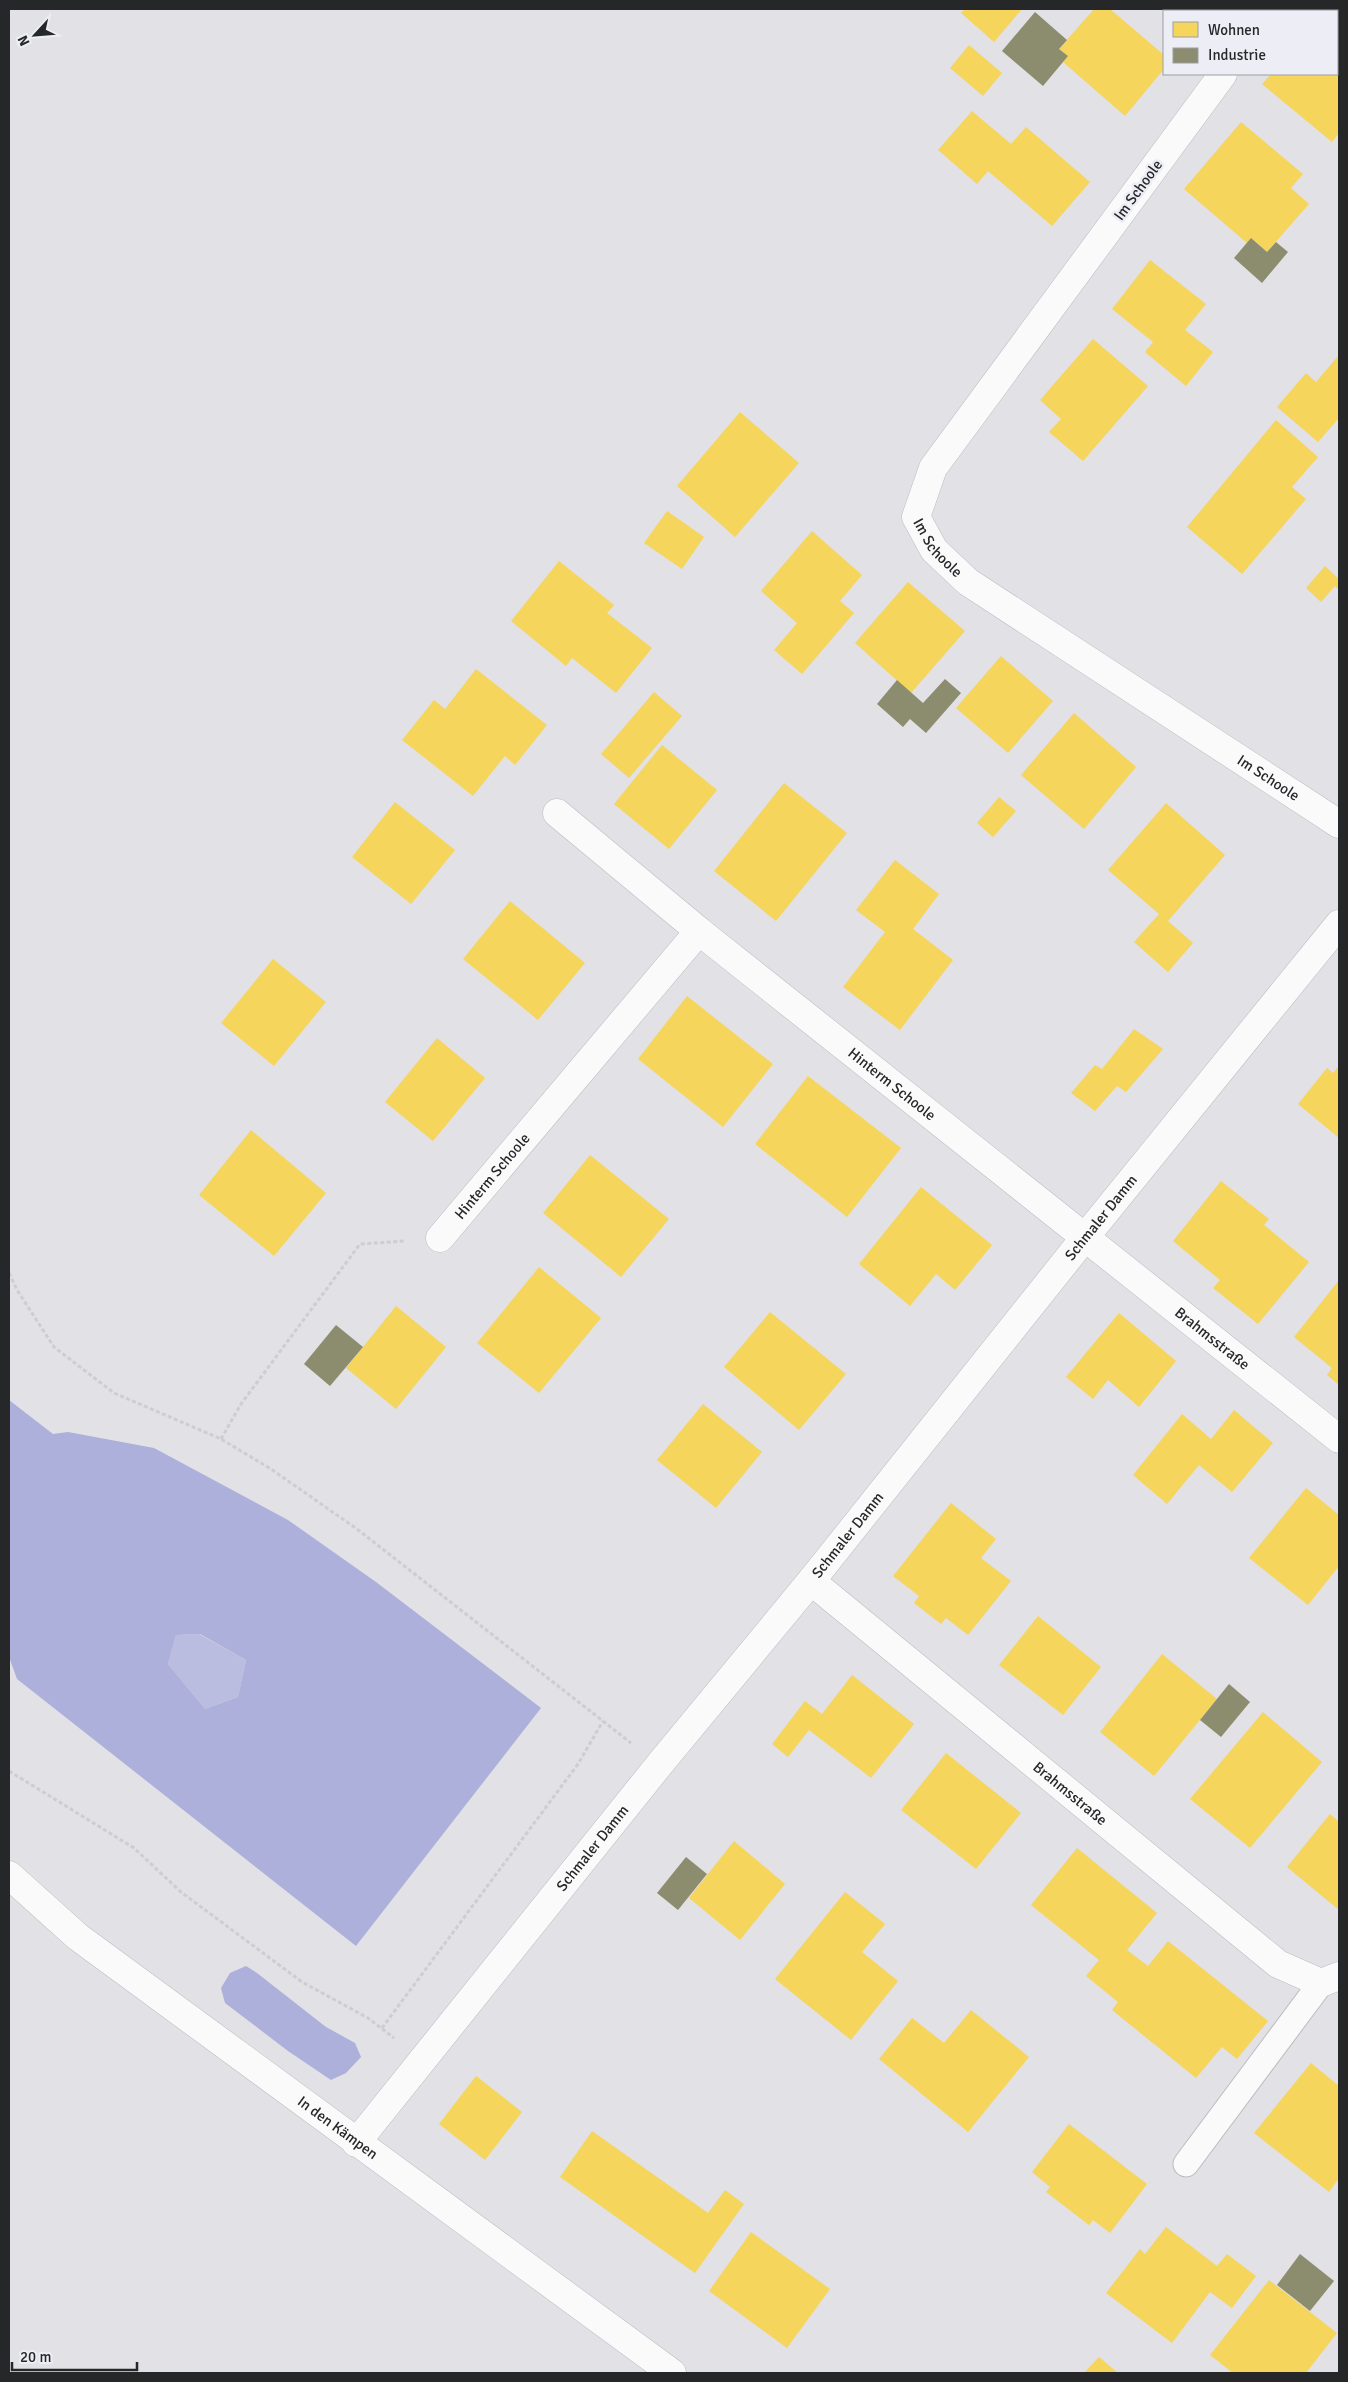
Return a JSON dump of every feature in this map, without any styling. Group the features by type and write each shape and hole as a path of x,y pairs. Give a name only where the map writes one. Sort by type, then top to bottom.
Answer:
{"street":[{"name":"Im Schoole","path":"1222,75 934,468 916,517 934,550 968,582 1339,824"},
{"name":"Hinterm Schoole","path":"557,813 699,931 1086,1236"},
{"name":"Schmaler Damm","path":"356,2143 659,1765 811,1582 1086,1236 1339,924"},
{"name":"Hinterm Schoole","path":"440,1238 699,931"},
{"name":"Brahmsstraße","path":"1086,1236 1339,1439"},
{"name":"Brahmsstraße","path":"811,1582 1278,1964 1330,1980"},
{"name":"In den Kämpen","path":"9,1875 78,1937 356,2143 672,2373"}],"lane":[{"path":"1186,2164 1330,1980"}],"path":[{"path":"221,1439 241,1404 360,1244 440,1238"},
{"path":"9,1273 17,1290 54,1347 114,1393 221,1439 271,1469 357,1529 659,1765"},
{"path":"382,2028 578,1764 603,1721"},
{"path":"9,1771 134,1848 181,1892 302,1982 368,2018 422,2060"}],"shaded area":[{"path":"9,1400 53,1434 68,1432 154,1448 288,1520 376,1582 541,1708 356,1946 17,1679 9,1657","holes":["200,1634 246,1660 238,1697 205,1709 168,1664 176,1635"]},
{"path":"199,1634 246,1660 238,1697 205,1709 168,1664 176,1635"},
{"path":"246,1966 326,2027 355,2043 361,2057 346,2073 331,2080 288,2051 225,2003 221,1988 230,1973"}],"building: Wohnen":[{"path":"965,9 1022,9 994,42 961,13"},
{"path":"1094,9 1110,9 1163,54 1163,70 1125,116 1063,62 1068,56 1059,49"},
{"path":"969,45 1002,73 983,96 950,68"},
{"path":"1338,63 1339,133 1332,142 1262,84 1270,75 1338,75"},
{"path":"972,111 1011,144 1026,127 1090,182 1052,226 988,171 977,184 938,150"},
{"path":"1241,122 1303,174 1291,188 1309,204 1267,252 1251,238 1247,243 1184,189"},
{"path":"1150,260 1206,304 1185,330 1213,352 1186,386 1145,352 1153,342 1112,309"},
{"path":"1093,339 1148,386 1083,461 1049,432 1061,419 1040,400"},
{"path":"1339,355 1339,418 1318,442 1277,407 1306,373 1316,382"},
{"path":"740,412 799,463 735,537 677,486"},
{"path":"1276,420 1318,457 1292,487 1306,499 1242,574 1187,527"},
{"path":"667,511 704,537 682,569 644,543"},
{"path":"812,531 862,575 840,601 854,613 802,674 774,650 797,623 761,591"},
{"path":"559,561 614,605 607,613 652,648 616,693 572,658 566,666 511,621"},
{"path":"1325,566 1339,579 1339,590 1335,586 1321,602 1306,588"},
{"path":"908,582 965,631 911,693 855,643"},
{"path":"1001,656 1053,701 1008,753 956,708"},
{"path":"476,669 547,725 515,765 505,756 473,796 402,740 434,700 445,709"},
{"path":"654,692 682,716 629,778 601,754"},
{"path":"1074,713 1136,767 1084,829 1021,775"},
{"path":"662,745 717,790 669,849 614,804"},
{"path":"784,783 847,833 776,921 714,871"},
{"path":"999,797 1016,811 993,837 977,823"},
{"path":"395,802 455,850 411,904 352,857"},
{"path":"1166,803 1225,855 1168,921 1193,943 1168,972 1134,942 1159,914 1108,870"},
{"path":"895,860 939,894 913,929 953,960 900,1030 843,987 885,932 856,910"},
{"path":"510,901 585,963 538,1020 463,959"},
{"path":"273,959 326,1002 274,1066 221,1023"},
{"path":"687,996 773,1064 723,1127 638,1059"},
{"path":"1134,1029 1163,1049 1126,1092 1117,1086 1095,1111 1071,1093 1095,1065 1102,1069"},
{"path":"437,1038 485,1078 433,1141 385,1102"},
{"path":"1339,1066 1339,1138 1298,1104 1327,1068 1333,1073"},
{"path":"808,1076 901,1148 847,1217 755,1144"},
{"path":"251,1130 326,1193 274,1256 199,1195"},
{"path":"590,1155 669,1219 621,1277 543,1213"},
{"path":"1221,1181 1269,1219 1264,1225 1309,1262 1258,1324 1213,1288 1220,1280 1173,1241"},
{"path":"921,1187 992,1245 955,1290 936,1274 910,1306 859,1264"},
{"path":"539,1267 601,1318 539,1393 477,1343"},
{"path":"1339,1280 1339,1385 1327,1375 1332,1368 1294,1337"},
{"path":"396,1306 446,1347 396,1409 346,1368"},
{"path":"770,1312 846,1374 799,1430 724,1367"},
{"path":"1119,1313 1176,1361 1139,1407 1108,1380 1093,1399 1066,1377"},
{"path":"703,1404 762,1452 716,1508 657,1460"},
{"path":"1234,1410 1273,1443 1232,1492 1199,1465 1167,1504 1133,1475 1182,1414 1211,1439"},
{"path":"1306,1488 1339,1515 1339,1566 1308,1605 1249,1558"},
{"path":"951,1503 996,1539 981,1558 1011,1581 968,1635 946,1618 941,1624 914,1603 919,1596 893,1576"},
{"path":"1038,1616 1101,1667 1063,1715 999,1665"},
{"path":"1162,1654 1217,1699 1154,1776 1100,1732"},
{"path":"852,1675 914,1724 871,1778 809,1730 788,1757 772,1744 805,1701 822,1714"},
{"path":"1263,1712 1322,1762 1250,1848 1190,1799"},
{"path":"946,1753 1021,1813 976,1869 901,1810"},
{"path":"1330,1814 1339,1822 1339,1910 1287,1867"},
{"path":"734,1841 785,1884 740,1940 689,1898"},
{"path":"1077,1848 1157,1913 1127,1950 1148,1966 1168,1941 1268,2021 1237,2059 1222,2047 1196,2078 1112,2010 1118,2002 1086,1976 1099,1960 1031,1905"},
{"path":"845,1892 885,1924 862,1952 898,1981 851,2040 775,1979"},
{"path":"971,2010 1029,2057 968,2132 879,2059 912,2018 944,2043"},
{"path":"1311,2063 1339,2086 1339,2178 1329,2192 1254,2133"},
{"path":"476,2076 522,2112 485,2160 439,2124"},
{"path":"1069,2124 1147,2184 1110,2233 1093,2220 1089,2225 1046,2192 1050,2187 1032,2172"},
{"path":"592,2131 708,2213 725,2190 744,2204 695,2273 560,2177"},
{"path":"1166,2227 1217,2266 1227,2254 1256,2276 1232,2308 1210,2292 1172,2343 1106,2293 1140,2249 1145,2254"},
{"path":"751,2232 830,2289 787,2348 709,2291"},
{"path":"1269,2280 1337,2333 1306,2373 1233,2373 1210,2355"},
{"path":"1099,2357 1118,2373 1084,2373"}],"building: Industrie":[{"path":"1035,12 1067,40 1059,49 1068,56 1043,86 1002,51"},
{"path":"1251,238 1267,252 1276,242 1288,252 1262,283 1234,258"},
{"path":"945,679 961,693 926,733 910,719 903,727 877,704 897,680 923,703"},
{"path":"336,1325 363,1347 330,1386 304,1364"},
{"path":"1229,1684 1250,1702 1221,1737 1200,1720"},
{"path":"686,1857 707,1874 678,1910 657,1893"},
{"path":"1300,2254 1334,2281 1310,2311 1277,2285"}]}
